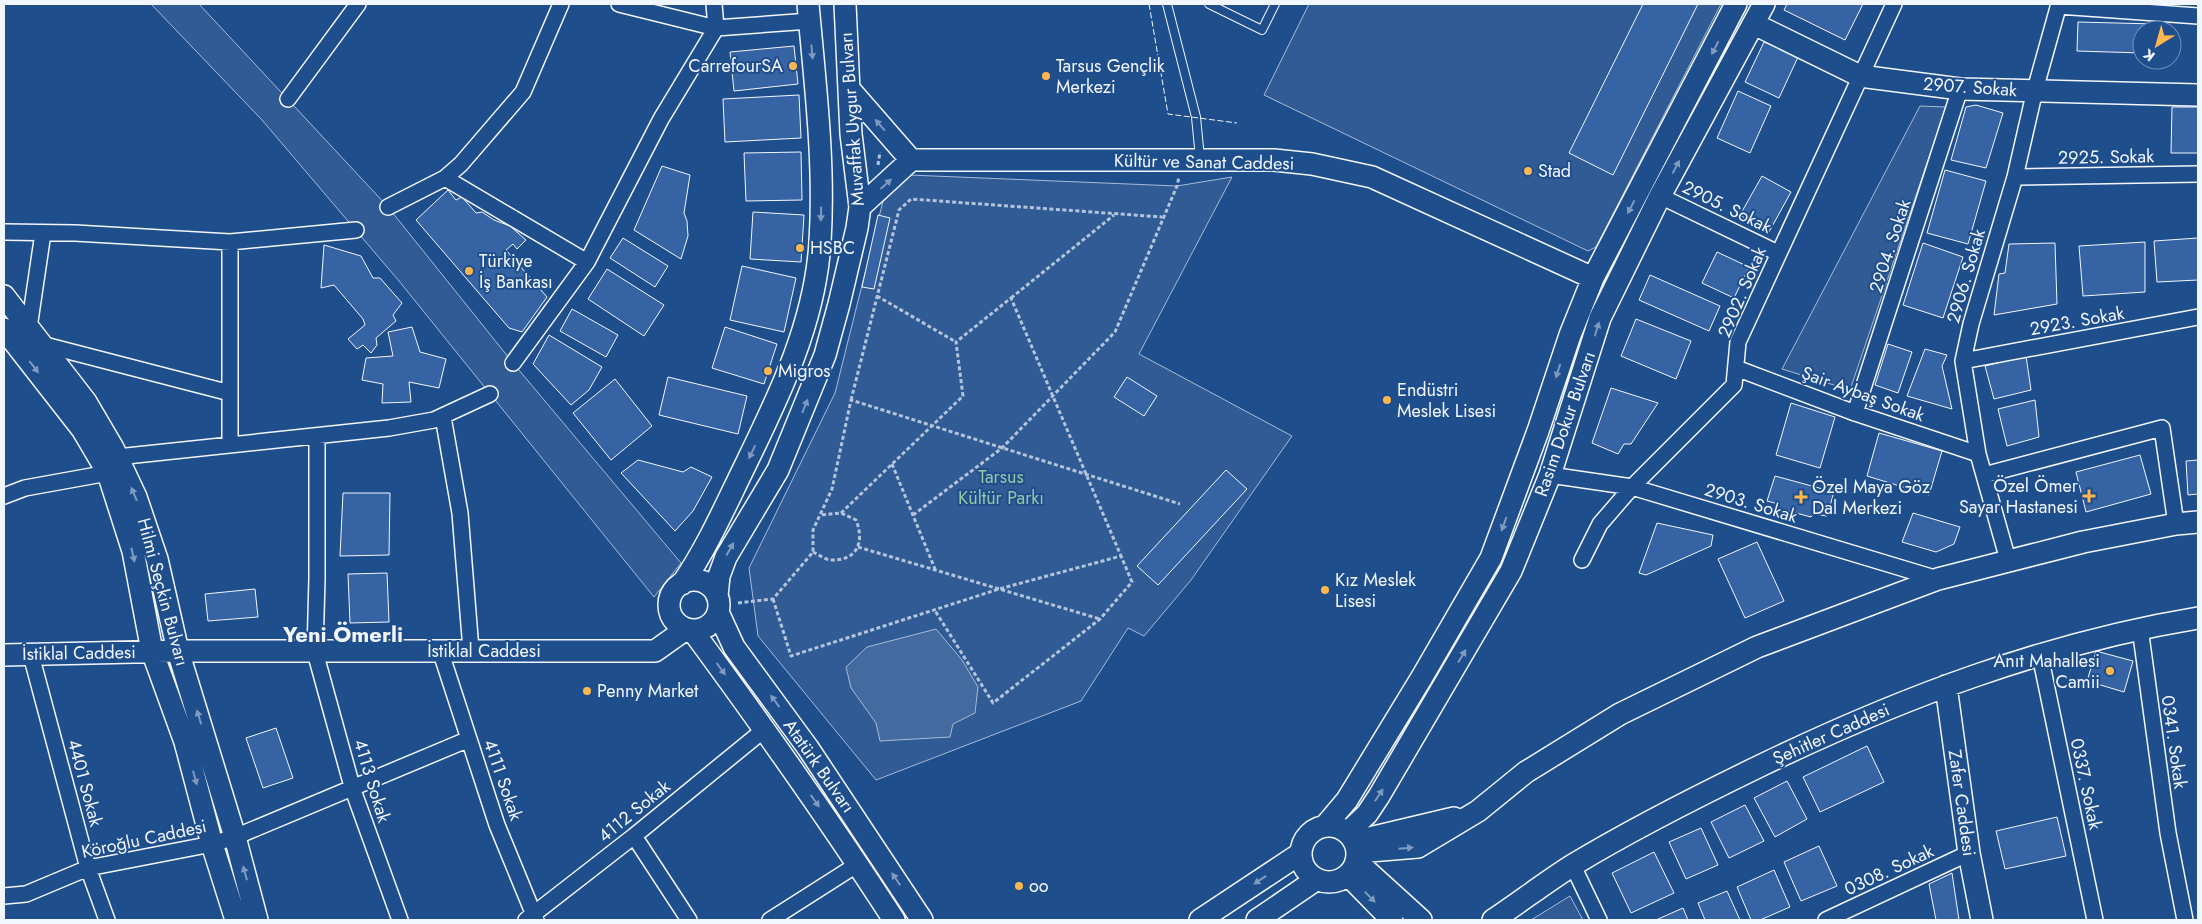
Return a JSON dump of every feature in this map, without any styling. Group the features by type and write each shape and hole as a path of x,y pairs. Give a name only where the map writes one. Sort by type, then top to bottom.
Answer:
{"street":[{"path":"288,99 358,4"},
{"path":"388,207 445,178 462,164 523,92 560,4"},
{"path":"619,4 716,28 809,12"},
{"path":"513,363 587,262 661,119 716,28 714,4"},
{"name":"Muvaffak Uygur Bulvarı","path":"717,604 718,576 726,557 778,470 825,355 839,304 860,207 851,134 845,4"},
{"path":"1325,826 1347,800 1422,677 1491,558 1538,431 1570,335 1593,278 1736,4"},
{"name":"Rasim Dokur Bulvarı","path":"1353,852 1367,814 1482,624 1511,571 1550,475 1600,318 1660,196 1764,4"},
{"name":"2902. Sokak","path":"1582,560 1600,524 1632,487 1734,385 1738,342 1894,4"},
{"path":"2058,5 2198,16"},
{"name":"2906. Sokak","path":"2008,560 1978,454 1963,361 1971,324 2015,177 2035,90 2058,5"},
{"name":"Muvaffak Uygur Bulvarı","path":"682,584 702,554 784,383 810,311 820,244 822,179 809,12"},
{"name":"2907. Sokak","path":"1754,24 1860,76 1960,89 2198,95"},
{"name":"2904. Sokak","path":"1855,413 1960,89"},
{"path":"850,90 911,160 860,207"},
{"name":"Kültür ve Sanat Caddesi","path":"911,160 1274,160 1312,164 1372,177 1593,278"},
{"name":"2925. Sokak","path":"2015,177 2198,174"},
{"path":"445,178 587,262"},
{"name":"2905. Sokak","path":"1660,196 1778,253"},
{"path":"4,232 230,242 356,230"},
{"path":"43,233 35,336 230,393"},
{"path":"230,242 230,445"},
{"name":"Hilmi Seçkin Bulvarı","path":"4,296 86,402 112,465 133,551 152,651 185,742 212,844 236,920"},
{"name":"2923. Sokak","path":"1963,361 2198,318"},
{"name":"Hilmi Seçkin Bulvarı","path":"4,329 136,497 157,559 178,651 235,837 257,920"},
{"name":"Şair Aybaş Sokak","path":"1736,368 1855,413 1978,454"},
{"path":"4,496 25,488 112,465 230,445 389,428 434,420 490,394"},
{"path":"443,417 460,513 471,650"},
{"path":"1984,474 2162,428 2176,524"},
{"name":"4113 Sokak","path":"317,436 315,652 352,786 400,920"},
{"name":"2903. Sokak","path":"1550,475 1632,487 1938,578"},
{"path":"1353,852 1418,847 1478,810 1526,772 1620,714 1757,647 1938,578 2082,542 2176,524 2198,522"},
{"path":"698,581 706,584 717,604 715,618 705,628 689,629 673,619 669,603 676,588 682,584 698,581"},
{"name":"Atatürk Bulvarı","path":"717,604 734,647 808,748 922,920"},
{"name":"Şehitler Caddesi","path":"1493,920 1573,866 1683,803 1820,737 1946,686 2040,655 2140,628 2198,618"},
{"name":"0341. Sokak","path":"2140,628 2168,833 2185,920"},
{"name":"Atatürk Bulvarı","path":"689,629 765,729 858,864 894,920"},
{"name":"İstiklal Caddesi","path":"4,655 152,651 655,651 689,629"},
{"name":"4111 Sokak","path":"440,650 531,918"},
{"name":"4401 Sokak","path":"31,654 88,868 107,920"},
{"name":"0337. Sokak","path":"2040,655 2095,920"},
{"name":"Zafer Caddesi","path":"1946,686 1969,853 1982,920"},
{"name":"4112 Sokak","path":"531,918 765,729"},
{"name":"Köroğlu Caddesi","path":"4,896 26,894 88,868 212,844 235,837 352,786 469,739"},
{"path":"1353,852 1336,881 1317,879 1305,868 1301,853 1306,838 1317,828 1325,826 1341,828 1392,920"},
{"path":"634,836 689,920"},
{"path":"1353,852 1421,920"},
{"path":"1200,920 1301,853"},
{"name":"0308. Sokak","path":"1826,920 1969,853"},
{"path":"770,920 858,864"},
{"path":"1573,866 1600,920"},
{"path":"1257,920 1317,879"}],"lane":[{"path":"1167,4 1196,117 1191,161"},
{"path":"1209,4 1262,30 1275,4"}],"path":[{"path":"913,515 1002,448 1115,332 1162,218 1191,161"},
{"path":"738,604 773,599 813,552 813,530 832,489 851,400 899,210 911,199 1162,218"},
{"path":"956,342 1115,214"},
{"path":"877,296 956,342"},
{"path":"934,610 993,703 1100,619 1132,582 1011,298"},
{"path":"841,513 964,396 956,342"},
{"path":"851,400 1180,504"},
{"path":"892,464 935,570"},
{"path":"813,552 830,560 848,557 858,547 860,532 856,520 841,513 820,515"},
{"path":"858,547 1100,619"},
{"path":"773,599 791,656 999,589 1121,556"}],"shaded area":[{"path":"151,4 199,4 388,207 513,363 681,563 654,597 399,281 262,120"},
{"name":"Stad","path":"1309,4 1721,4 1596,247 1588,251 1264,95"},
{"path":"1920,106 1946,107 1850,390 1782,369"},
{"name":"Tarsus Kültür Parkı","path":"909,175 1177,186 1232,177 1139,354 1292,436 1191,580 1144,636 1128,628 1081,701 876,780 758,636 749,568 835,393 884,197"},
{"path":"936,629 962,660 978,687 975,713 953,724 950,737 880,741 876,723 851,688 846,667 867,647"},
{"path":"1570,896 1583,920 1531,920"}],"building":[{"path":"1643,4 1698,4 1613,175 1569,153"},
{"path":"1787,4 1863,4 1845,40 1784,10"},
{"path":"2078,22 2132,23 2132,53 2077,51"},
{"path":"1764,42 1798,57 1779,98 1745,82"},
{"path":"794,46 798,84 734,91 730,52"},
{"path":"1738,91 1771,106 1750,153 1717,138"},
{"path":"799,95 801,138 725,142 723,99"},
{"path":"1976,105 2003,113 1986,168 1951,160 1966,107"},
{"path":"2172,107 2198,107 2198,153 2171,153"},
{"path":"801,152 802,200 746,201 744,153"},
{"path":"662,166 690,175 684,213 687,221 688,236 681,259 634,230"},
{"path":"1945,170 1986,181 1968,244 1927,233"},
{"path":"1762,176 1791,192 1769,232 1740,215"},
{"path":"448,190 456,200 462,197 476,213 482,212 494,220 510,226 526,240 517,249 513,244 506,250 547,297 522,332 509,328 416,220"},
{"path":"753,212 804,215 801,262 750,259"},
{"path":"878,215 890,218 874,289 862,287"},
{"path":"623,238 668,266 655,287 610,258"},
{"path":"2198,238 2198,280 2157,282 2154,241"},
{"path":"2145,242 2145,292 2083,296 2079,246"},
{"path":"1923,243 1963,257 1943,318 1903,305"},
{"path":"2055,243 2057,304 1994,315 1999,274 2005,273 2009,244"},
{"path":"324,245 361,256 373,278 380,278 402,303 393,315 396,321 376,338 377,345 371,353 363,345 357,349 348,339 365,325 363,319 334,285 321,288"},
{"path":"1717,252 1749,267 1734,298 1702,283"},
{"path":"742,266 796,278 784,332 730,320"},
{"path":"607,269 664,305 644,336 588,299"},
{"path":"1650,275 1720,306 1709,331 1639,300"},
{"path":"572,309 618,335 606,357 560,331"},
{"path":"1636,319 1691,341 1676,379 1621,356"},
{"path":"412,327 420,352 446,359 439,388 409,382 411,402 382,403 383,384 362,380 366,358 393,356 388,332"},
{"path":"725,327 777,344 764,384 712,368"},
{"path":"549,335 602,367 589,390 571,405 533,364"},
{"path":"1888,344 1912,352 1898,393 1875,385"},
{"path":"1925,349 1947,355 1942,366 1952,409 1907,396"},
{"path":"2026,356 2031,390 1994,399 1985,366"},
{"path":"668,377 747,396 738,434 659,415"},
{"path":"1127,377 1157,396 1144,416 1114,397"},
{"path":"615,379 652,426 611,460 573,413"},
{"path":"1611,388 1658,403 1631,444 1624,444 1618,454 1592,443"},
{"path":"2035,400 2039,437 2007,446 1998,409"},
{"path":"1791,403 1835,417 1820,468 1776,455"},
{"path":"1879,433 1942,451 1929,495 1867,476"},
{"path":"2140,455 2151,494 2086,512 2076,472"},
{"path":"638,460 683,472 691,467 712,477 693,511 675,531 621,473"},
{"path":"2198,460 2198,494 2188,495 2186,461"},
{"path":"1226,470 1247,489 1158,585 1137,566"},
{"name":"Özel Maya Göz Dal Merkezi","path":"1775,476 1834,492 1827,516 1814,514 1811,517 1777,508 1778,504 1767,501"},
{"path":"343,493 390,493 389,555 340,556"},
{"path":"1913,513 1960,527 1954,544 1936,552 1902,542"},
{"path":"1657,523 1713,535 1711,546 1646,575 1639,573"},
{"path":"1757,542 1784,601 1745,618 1718,559"},
{"path":"387,573 389,622 350,623 348,574"},
{"path":"255,589 258,617 208,621 205,594"},
{"name":"Anıt Mahallesi Camii","path":"2096,651 2133,661 2124,692 2087,681"},
{"path":"276,728 293,778 263,788 246,738"},
{"path":"1867,746 1884,782 1820,812 1803,777"},
{"path":"1787,781 1807,819 1775,837 1754,798"},
{"path":"1745,805 1764,841 1729,858 1711,822"},
{"path":"2057,817 2066,856 2005,869 1996,831"},
{"path":"1701,828 1718,865 1686,879 1669,842"},
{"path":"1819,846 1837,886 1801,901 1784,862"},
{"path":"1654,852 1674,893 1631,913 1612,873"},
{"path":"1774,870 1790,907 1760,920 1751,920 1737,887"},
{"path":"1952,873 1959,920 1936,920 1929,884"},
{"path":"1727,891 1740,920 1705,920 1698,903"},
{"path":"1683,908 1688,920 1656,920"}],"fence":[{"path":"1149,4 1168,114 1237,123"}],"place":[{"name":"CarrefourSA","path":"793,66"},
{"name":"Tarsus Gençlik Merkezi","path":"1046,76"},
{"name":"Stad","path":"1528,171"},
{"name":"HSBC","path":"800,248"},
{"name":"Türkiye İş Bankası","path":"469,271"},
{"name":"Migros","path":"768,371"},
{"name":"Endüstri Meslek Lisesi","path":"1387,400"},
{"name":"Özel Ömer Sayar Hastanesi","path":"2089,496"},
{"name":"Özel Maya Göz Dal Merkezi","path":"1801,497"},
{"name":"Kız Meslek Lisesi","path":"1325,590"},
{"name":"Anıt Mahallesi Camii","path":"2110,671"},
{"name":"Penny Market","path":"587,691"},
{"name":"oo","path":"1019,886"}],"district":[{"name":"Yeni Ömerli","path":"343,634"}]}
